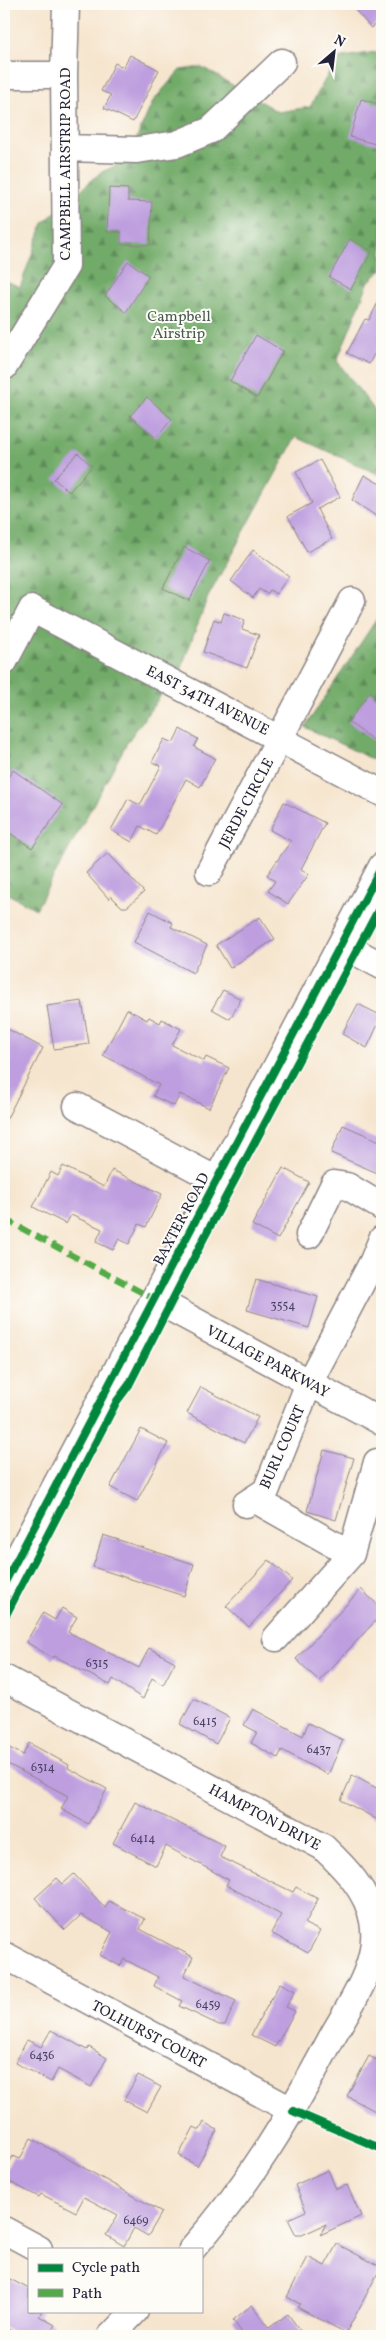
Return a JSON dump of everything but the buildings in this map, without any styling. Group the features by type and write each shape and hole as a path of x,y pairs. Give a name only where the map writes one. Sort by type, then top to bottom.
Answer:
{"street":[{"name":"CAMPBELL AIRSTRIP ROAD","path":"4,367 66,266 64,75 66,4"},
{"path":"65,148 137,150 177,144 211,130 282,62"},
{"path":"4,75 64,75"},
{"name":"JERDE CIRCLE","path":"209,872 352,601"},
{"name":"EAST 34TH AVENUE","path":"4,662 32,609 382,793"},
{"name":"BAXTER ROAD","path":"4,1584 382,866"},
{"path":"341,944 382,966"},
{"path":"77,1106 217,1180"},
{"path":"309,1235 334,1184 347,1186 382,1206"},
{"name":"BURL COURT","path":"350,1554 250,1502 266,1491 309,1383 379,1255"},
{"name":"VILLAGE PARKWAY","path":"154,1300 382,1422"},
{"path":"276,1638 350,1554 377,1462"},
{"name":"HAMPTON DRIVE","path":"4,1678 323,1847 345,1869 366,1897 374,1922 373,1948 364,1979 293,2111 223,2214 193,2248"},
{"name":"TOLHURST COURT","path":"6,1956 293,2111"},
{"path":"4,2230 37,2248"},
{"path":"111,2336 134,2312"}],"green space":[{"name":"Campbell Airstrip","path":"382,51 382,270 369,281 337,361 382,420 382,476 296,437 208,597 182,666 128,741 36,909 4,892 4,280 20,287 43,223 100,173 127,160 153,101 180,70 202,67 278,112 310,107 337,58"},
{"path":"382,611 382,764 305,727"}],"marked path":[{"path":"4,1219 154,1299"}],"cycle path":[{"path":"4,1584 382,866"},
{"path":"4,1619 117,1401 129,1385 204,1238 382,903"},
{"path":"293,2111 382,2149"}]}
